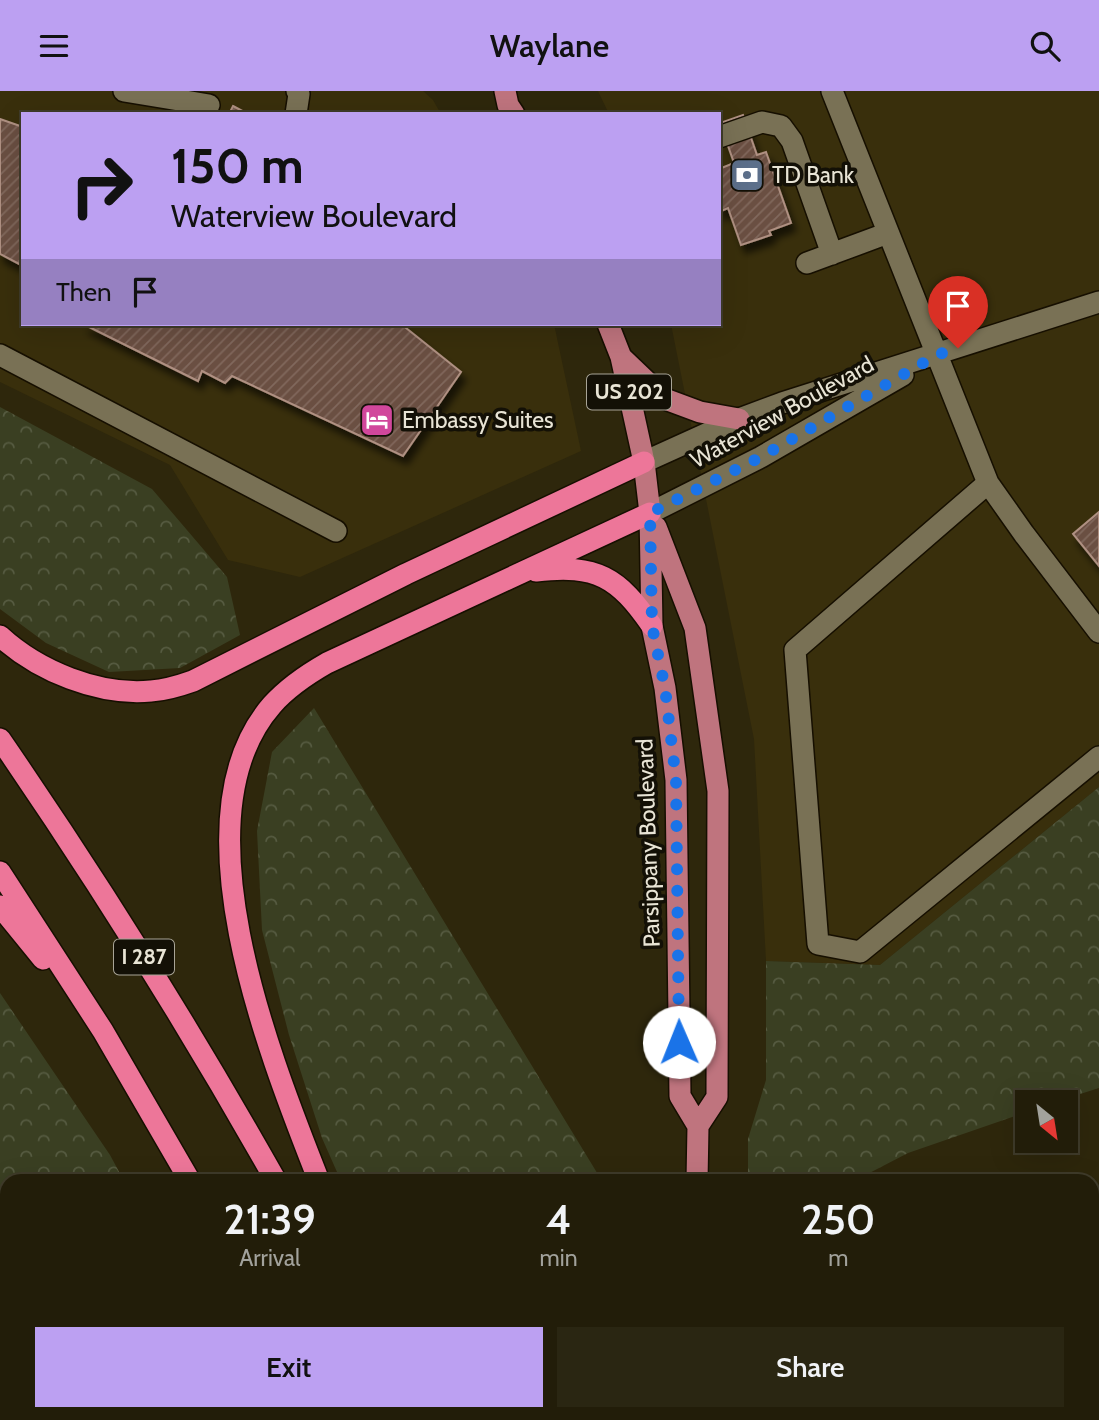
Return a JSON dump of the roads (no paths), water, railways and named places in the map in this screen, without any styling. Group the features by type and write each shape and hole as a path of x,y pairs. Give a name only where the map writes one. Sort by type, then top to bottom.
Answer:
{"highway":[{"path":"0,636 26,656 76,680 124,691 171,688 193,681 406,574 644,462"},
{"path":"316,1174 272,1055 251,986 237,923 230,830 238,774 247,749 264,716 287,689 304,676 650,513"},
{"path":"520,573 570,569 592,572 625,591 652,626"},
{"name":"I 287","path":"0,739 159,981 272,1174"},
{"path":"0,872 103,1031 186,1174"},
{"path":"0,906 103,1031"}],"main road":[{"path":"490,91 509,103"},
{"name":"Parsippany Boulevard","path":"609,326 621,357 644,462 650,513 652,626 665,688 676,780 680,1096 698,1126 717,1097 718,791 695,628 650,513"},
{"path":"621,357 665,399 700,412 739,419"},
{"path":"697,1174 698,1126"}],"street":[{"path":"124,91 212,103"},
{"path":"296,112 297,91"},
{"path":"832,91 988,483 1099,632"},
{"path":"721,136 762,122 781,126 792,141 832,254"},
{"path":"807,263 888,233"},
{"name":"Waterview Boulevard","path":"644,462 739,419 1099,302"},
{"path":"0,355 336,531"},
{"name":"Waterview Boulevard","path":"650,513 761,457 937,355"},
{"path":"988,483 795,650 818,944 860,953 1099,757"}],"place":[{"name":"TD Bank","path":"747,175"},
{"name":"Embassy Suites","path":"377,420"}]}
